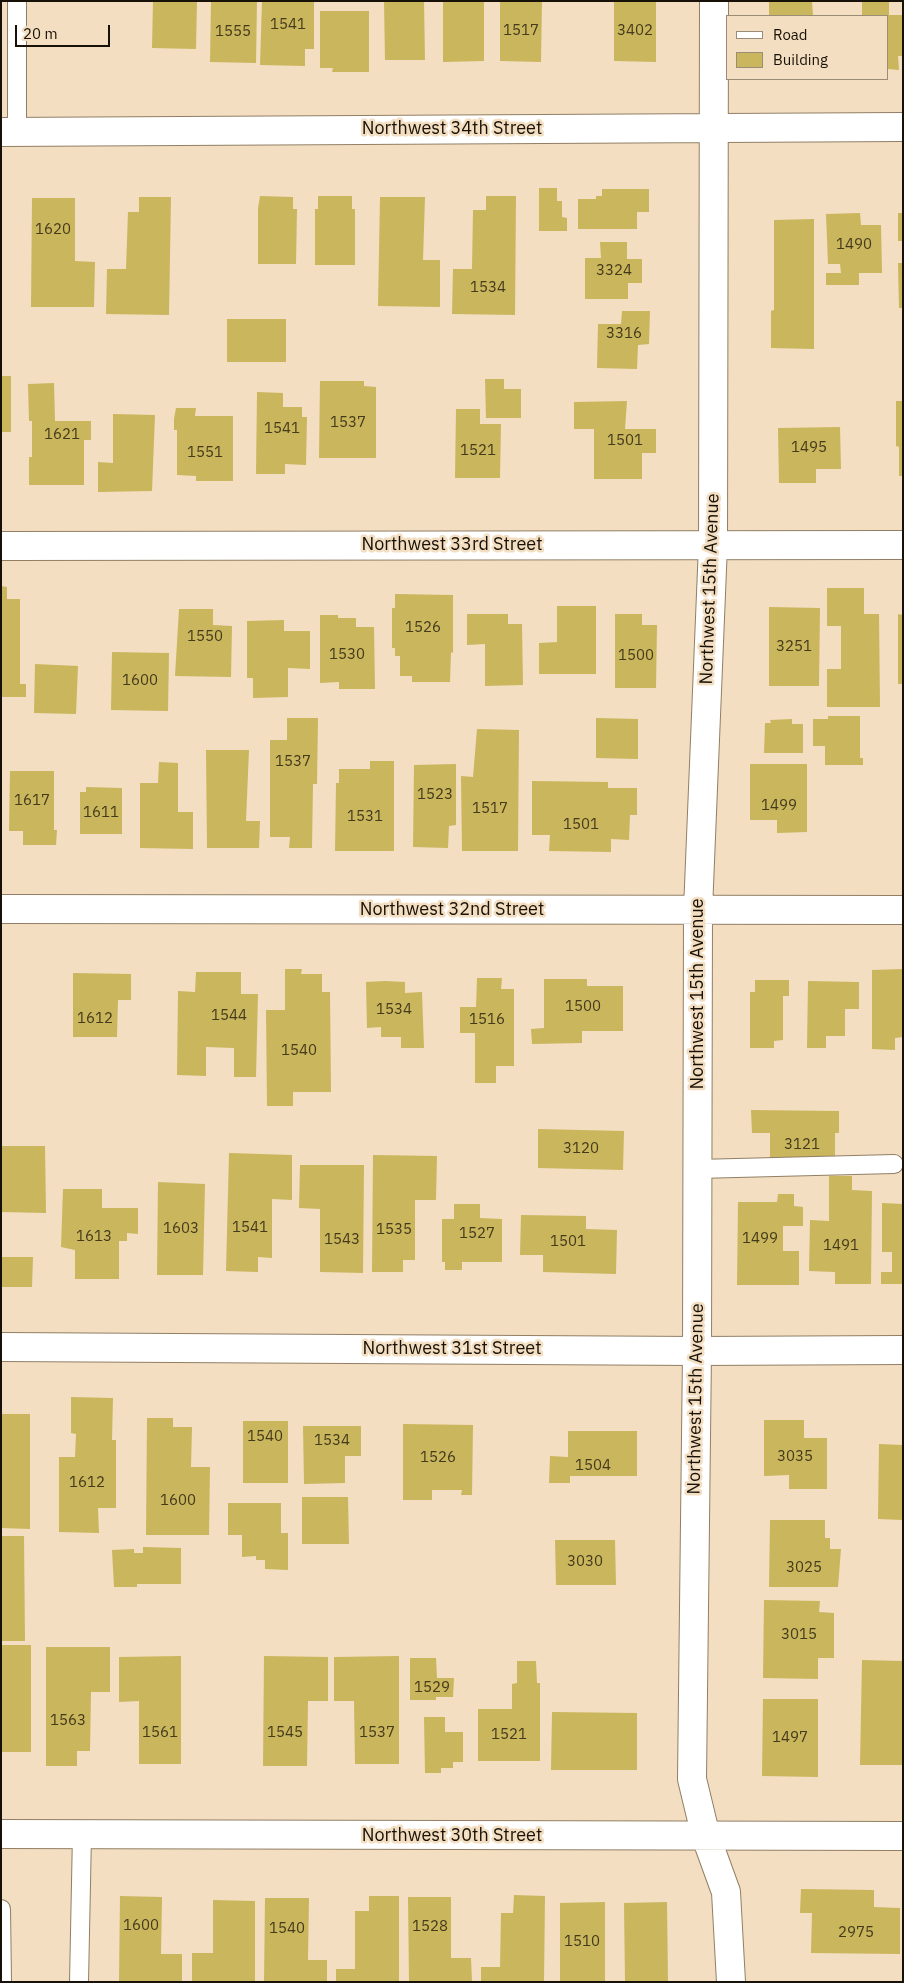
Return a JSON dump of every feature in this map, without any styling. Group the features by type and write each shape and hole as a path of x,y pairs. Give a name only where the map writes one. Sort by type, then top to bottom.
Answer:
{"street":[{"name":"Northwest 15th Avenue","path":"714,1 713,544 698,910 697,1351 692,1778 706,1837 726,1892 731,1982"},
{"name":"Northwest 34th Street","path":"9,132 903,127"},
{"name":"Northwest 33rd Street","path":"1,546 903,545"},
{"name":"Northwest 32nd Street","path":"1,909 903,910"},
{"name":"Northwest 31st Street","path":"1,1347 697,1351 903,1350"},
{"name":"Northwest 30th Street","path":"1,1834 903,1836"}],"lane":[{"path":"9,132 17,1"},
{"path":"697,1169 894,1164"},
{"path":"79,1982 82,1834"},
{"path":"1,1909 2,1982"}],"building":[{"path":"153,1 197,1 196,49 152,48"},
{"path":"211,1 257,1 256,63 210,62"},
{"path":"262,1 314,1 314,49 305,49 305,66 260,65"},
{"path":"384,1 424,1 425,60 385,60"},
{"path":"443,1 484,1 484,61 443,62"},
{"path":"500,1 542,1 541,62 500,61"},
{"path":"614,1 656,1 656,62 614,61"},
{"path":"769,1 812,1 813,15 769,15"},
{"path":"862,1 889,1 889,15 862,15"},
{"path":"320,11 369,11 369,72 332,72 333,68 320,68"},
{"path":"889,15 903,15 903,56 898,56 899,70 889,69"},
{"path":"539,188 557,188 557,201 562,201 562,217 567,218 567,231 539,231"},
{"path":"602,189 649,189 649,212 637,212 637,229 578,229 578,199 596,199 596,196 602,196"},
{"path":"260,196 293,197 293,209 297,209 296,264 258,264 258,208"},
{"path":"318,196 352,196 352,209 355,209 355,265 315,265 315,209 318,209"},
{"path":"486,196 516,196 515,315 452,314 453,269 472,269 473,210 486,210"},
{"path":"139,197 171,197 169,315 106,314 107,269 126,269 128,212 139,212"},
{"path":"380,197 425,197 423,260 440,260 440,307 378,306"},
{"path":"32,198 75,198 75,261 95,262 94,307 31,307"},
{"path":"860,213 861,225 881,225 882,273 859,273 859,285 826,285 826,273 841,273 840,264 828,264 826,214"},
{"path":"898,213 903,213 903,241 898,241"},
{"path":"814,219 814,349 771,348 771,311 774,310 774,220"},
{"path":"600,242 627,242 627,259 642,259 642,283 628,283 628,299 585,299 585,258 601,258"},
{"path":"898,263 903,263 903,308 899,308"},
{"path":"622,311 650,311 649,344 638,345 637,369 597,368 598,324 621,324"},
{"path":"227,319 286,319 286,362 227,362"},
{"path":"1,376 11,376 11,432 1,432"},
{"path":"485,379 504,379 504,389 521,389 521,418 486,418"},
{"path":"320,381 364,381 364,386 376,387 376,458 319,458"},
{"path":"54,383 55,421 91,421 91,440 84,440 84,485 29,485 29,457 32,457 32,421 29,421 28,384"},
{"path":"257,392 283,393 283,407 302,407 302,417 307,417 306,465 285,464 285,474 256,474"},
{"path":"627,401 625,429 656,429 656,453 642,453 642,479 594,479 594,429 574,429 574,402"},
{"path":"896,401 903,401 903,476 899,476 899,447 896,446"},
{"path":"176,408 196,408 195,416 233,416 233,481 196,481 196,476 177,475 177,430 174,430"},
{"path":"456,409 480,409 480,424 501,424 500,478 455,478"},
{"path":"113,414 155,415 152,491 98,492 98,462 113,463"},
{"path":"840,427 841,469 816,469 816,483 779,483 778,428"},
{"path":"1,586 7,587 7,599 20,599 20,684 26,684 26,697 1,697"},
{"path":"827,588 864,588 864,614 879,614 880,707 827,707 827,669 841,669 841,626 827,626"},
{"path":"395,594 453,595 453,653 451,652 450,682 412,682 412,676 400,676 400,656 395,656 395,648 392,648 392,608 395,608"},
{"path":"557,606 596,606 596,674 539,674 539,643 557,642"},
{"path":"769,607 820,608 819,686 769,686"},
{"path":"179,609 213,609 213,625 232,626 231,677 175,676"},
{"path":"467,614 508,614 508,624 522,624 523,685 485,686 485,644 467,645"},
{"path":"615,614 642,614 642,625 657,625 656,688 615,688"},
{"path":"898,614 903,615 903,684 898,684"},
{"path":"320,615 356,618 356,627 374,627 375,689 339,689 339,682 320,683"},
{"path":"284,620 284,631 310,631 310,669 288,668 288,697 253,698 253,678 247,678 247,621"},
{"path":"112,652 169,653 168,711 111,710"},
{"path":"35,664 78,666 76,714 34,713"},
{"path":"828,716 860,716 860,758 863,758 863,765 825,765 825,746 813,746 813,719 828,719"},
{"path":"287,718 318,718 317,784 313,784 312,848 289,848 290,837 270,837 270,740 287,740"},
{"path":"596,718 638,719 638,759 596,758"},
{"path":"792,719 792,724 803,724 803,753 764,753 765,723 771,723 770,720"},
{"path":"477,729 519,730 518,851 462,851 461,776 473,777"},
{"path":"206,750 249,750 246,821 260,821 259,848 207,848"},
{"path":"370,761 394,761 394,851 335,851 336,783 339,783 339,769 370,769"},
{"path":"159,762 178,763 178,812 193,812 193,849 140,848 140,783 158,783"},
{"path":"456,764 456,825 449,826 448,848 413,847 414,765"},
{"path":"750,764 807,764 807,832 777,833 777,820 750,820"},
{"path":"10,771 54,771 54,830 57,830 56,845 23,845 23,831 9,831"},
{"path":"532,781 608,782 608,788 637,788 637,815 630,815 629,840 611,839 611,852 549,851 550,835 532,835"},
{"path":"86,787 122,788 122,834 80,834 80,792 86,792"},
{"path":"285,969 302,969 301,974 322,974 322,992 330,992 331,1092 293,1092 293,1106 267,1106 266,1010 285,1010"},
{"path":"903,969 903,1037 895,1038 895,1050 872,1049 872,970"},
{"path":"196,972 241,972 241,994 258,994 256,1077 234,1077 234,1048 206,1047 206,1076 177,1075 178,991 195,992"},
{"path":"73,973 131,974 131,1000 118,1000 117,1037 73,1037"},
{"path":"477,978 502,978 501,989 514,989 514,1066 496,1066 496,1083 475,1083 475,1033 460,1033 460,1007 476,1007"},
{"path":"544,979 587,979 587,986 623,986 623,1031 582,1031 582,1043 532,1044 531,1029 544,1028"},
{"path":"755,980 789,980 789,996 783,996 783,1040 774,1041 774,1048 750,1048 750,992 755,992"},
{"path":"808,981 859,982 859,1009 845,1009 845,1036 826,1036 826,1048 807,1048"},
{"path":"366,982 405,982 405,993 422,992 424,1048 401,1048 401,1037 381,1037 381,1027 367,1028"},
{"path":"751,1110 839,1111 839,1133 835,1133 835,1157 786,1157 786,1160 770,1160 770,1133 752,1133"},
{"path":"538,1129 624,1131 623,1170 538,1168"},
{"path":"1,1146 45,1146 46,1213 1,1212"},
{"path":"229,1153 292,1155 292,1200 272,1199 272,1258 258,1257 258,1272 226,1271"},
{"path":"373,1155 437,1156 436,1200 415,1200 415,1260 403,1260 403,1272 372,1272"},
{"path":"300,1165 364,1165 363,1273 320,1272 320,1209 299,1208"},
{"path":"829,1176 852,1176 852,1190 872,1191 871,1284 835,1284 835,1272 809,1271 810,1220 829,1221"},
{"path":"158,1182 205,1184 203,1275 157,1275"},
{"path":"63,1189 102,1189 102,1208 138,1208 138,1234 127,1233 127,1241 119,1241 119,1279 75,1279 75,1250 61,1247"},
{"path":"778,1194 794,1194 794,1206 803,1207 803,1226 783,1226 783,1251 799,1251 799,1285 737,1285 738,1202 777,1202"},
{"path":"882,1203 903,1204 903,1284 881,1284 881,1272 892,1272 892,1252 882,1252"},
{"path":"454,1204 480,1204 480,1218 502,1219 502,1262 462,1262 462,1270 445,1270 445,1262 442,1262 442,1219 454,1219"},
{"path":"521,1215 586,1216 586,1229 617,1230 616,1274 543,1272 543,1255 520,1255"},
{"path":"1,1257 33,1257 32,1287 1,1287"},
{"path":"71,1397 113,1398 112,1440 116,1440 116,1508 98,1508 99,1533 59,1532 59,1457 75,1457 76,1434 71,1433"},
{"path":"1,1414 30,1414 30,1529 1,1528"},
{"path":"147,1418 173,1418 173,1427 192,1427 191,1467 210,1467 209,1535 146,1535"},
{"path":"764,1420 804,1420 804,1438 827,1438 827,1489 789,1489 789,1475 764,1476"},
{"path":"243,1421 288,1421 288,1483 243,1483"},
{"path":"403,1424 473,1425 472,1495 461,1495 462,1490 432,1490 432,1500 403,1500"},
{"path":"303,1426 361,1426 361,1456 345,1456 345,1483 304,1484"},
{"path":"568,1431 637,1431 637,1476 570,1476 570,1483 549,1483 550,1456 568,1457"},
{"path":"879,1444 903,1445 903,1520 878,1519"},
{"path":"302,1497 348,1497 349,1544 302,1544"},
{"path":"228,1503 281,1503 281,1533 288,1533 288,1570 265,1569 265,1560 256,1560 256,1556 242,1557 242,1535 228,1535"},
{"path":"770,1520 825,1520 825,1538 830,1538 830,1549 841,1549 838,1587 769,1587"},
{"path":"1,1536 24,1536 25,1641 1,1641"},
{"path":"555,1540 615,1540 616,1585 556,1585"},
{"path":"143,1547 181,1548 181,1584 137,1584 137,1587 114,1587 112,1550 134,1549 134,1553 143,1553"},
{"path":"764,1600 820,1601 819,1612 834,1613 834,1658 818,1658 818,1679 763,1678"},
{"path":"1,1645 31,1645 31,1752 1,1752"},
{"path":"46,1647 110,1647 110,1692 91,1692 90,1751 77,1751 77,1766 46,1766"},
{"path":"181,1656 181,1764 139,1764 139,1701 119,1702 119,1657"},
{"path":"264,1656 328,1657 328,1701 308,1701 307,1766 263,1766"},
{"path":"399,1656 399,1764 355,1764 354,1701 334,1701 334,1657"},
{"path":"410,1658 436,1658 437,1678 454,1678 453,1697 436,1697 436,1700 410,1700"},
{"path":"862,1660 903,1661 903,1765 860,1765"},
{"path":"517,1661 536,1661 537,1683 540,1683 540,1761 478,1761 478,1709 512,1709 512,1684 517,1683"},
{"path":"763,1699 818,1699 818,1777 762,1776"},
{"path":"552,1712 637,1713 637,1770 551,1770"},
{"path":"424,1717 445,1717 445,1732 463,1732 463,1762 453,1762 453,1768 441,1768 441,1773 425,1773"},
{"path":"801,1889 874,1890 874,1907 900,1908 900,1954 811,1953 812,1913 800,1913"},
{"path":"514,1895 545,1896 544,1982 481,1982 481,1967 500,1967 501,1913 513,1913"},
{"path":"120,1896 162,1897 161,1954 182,1954 182,1982 119,1982"},
{"path":"369,1896 399,1896 399,1982 336,1982 336,1969 355,1969 355,1911 369,1911"},
{"path":"408,1897 451,1897 451,1958 471,1958 472,1982 409,1982"},
{"path":"265,1898 309,1898 308,1960 327,1960 327,1982 264,1982"},
{"path":"213,1900 255,1901 255,1982 192,1982 192,1953 213,1953"},
{"path":"605,1902 605,1982 560,1982 560,1903"},
{"path":"667,1902 668,1982 625,1982 624,1903"}]}
